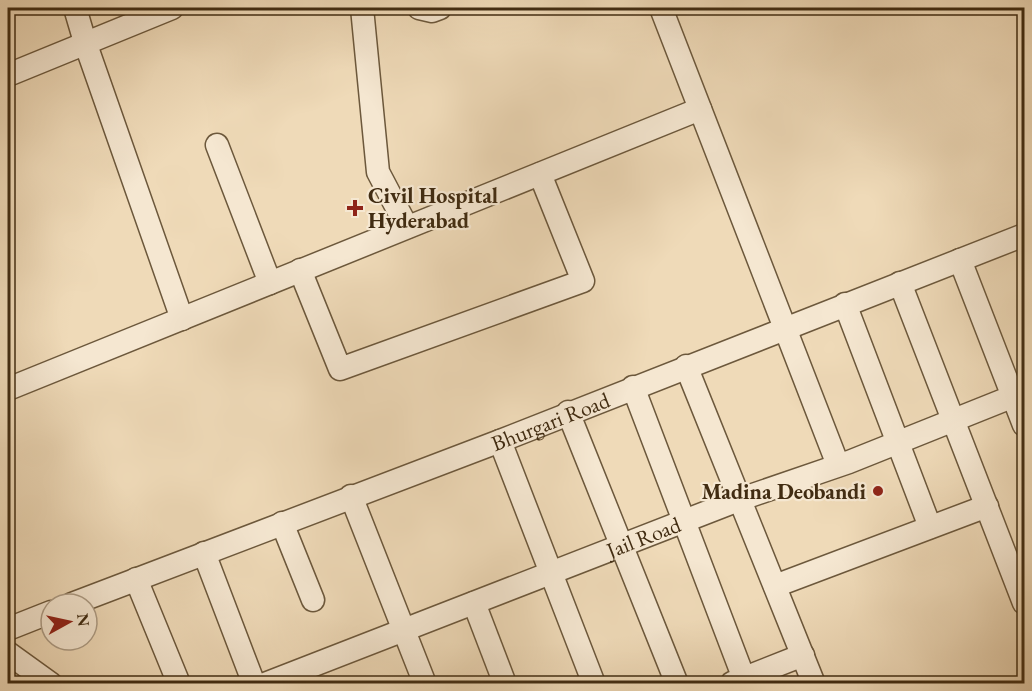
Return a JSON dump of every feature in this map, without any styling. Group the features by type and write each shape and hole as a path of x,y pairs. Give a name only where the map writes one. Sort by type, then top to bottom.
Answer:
{"street":[{"path":"75,8 182,319"},
{"path":"362,8 378,172 407,227"},
{"path":"419,8 432,11 440,8"},
{"path":"661,8 838,465"},
{"path":"8,75 85,42 125,16 164,9"},
{"path":"8,389 700,109"},
{"path":"217,145 270,283"},
{"path":"300,270 340,369 583,281 540,174"},
{"name":"Bhurgari Road","path":"99,593 500,441 784,327 1024,236"},
{"path":"960,260 1019,395 1024,425"},
{"path":"900,283 1022,591"},
{"path":"845,304 930,527"},
{"path":"686,366 814,684"},
{"path":"633,387 684,521 740,682 803,655"},
{"name":"Jail Road","path":"265,684 741,499 838,465 1019,395"},
{"path":"568,412 677,684"},
{"path":"500,441 594,684"},
{"path":"351,496 425,684"},
{"path":"775,586 987,506"},
{"path":"282,523 313,600"},
{"path":"204,553 254,684"},
{"path":"136,579 179,684"},
{"path":"474,603 505,684"},
{"path":"8,629 39,617"},
{"path":"8,652 51,684"}],"place":[{"name":"Civil Hospital Hyderabad","path":"355,208"},
{"name":"Madina Deobandi","path":"878,491"}]}
